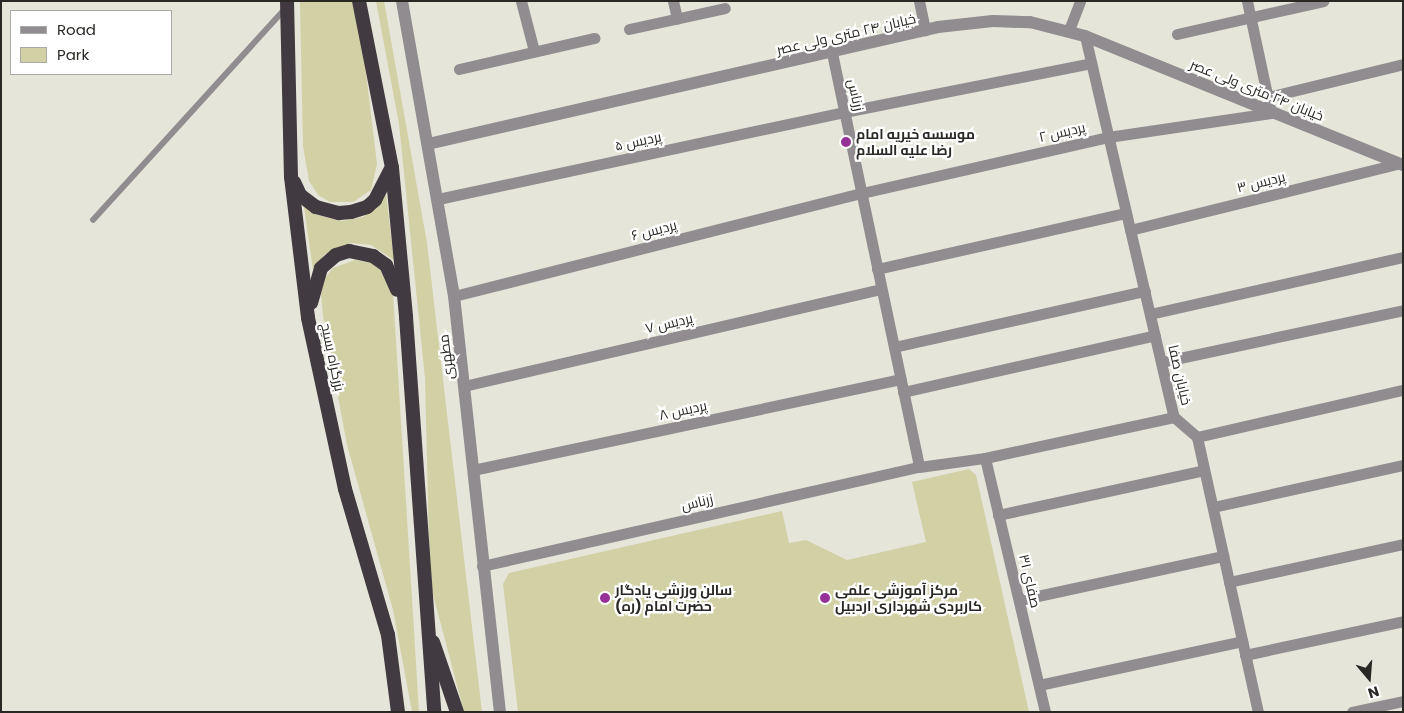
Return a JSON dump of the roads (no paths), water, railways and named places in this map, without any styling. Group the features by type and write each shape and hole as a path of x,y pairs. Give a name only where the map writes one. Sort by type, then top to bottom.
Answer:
{"highway":[{"path":"359,1 392,168 406,317 426,621 434,712"},
{"name":"بزرگراه بسیج","path":"287,4 291,177 308,318 345,489 388,635 398,712"},
{"path":"291,177 300,194 316,207 345,213 359,211 375,200 392,168"},
{"path":"308,318 321,268 336,255 349,251 373,256 386,266 393,275 406,317"},
{"path":"426,621 457,712"}],"street":[{"name":"مطهری","path":"402,1 454,296 482,566 500,712"},
{"path":"521,1 534,51"},
{"path":"673,1 677,19"},
{"path":"918,1 926,30"},
{"path":"1069,30 1080,1"},
{"path":"1247,1 1271,113"},
{"path":"1177,34 1323,1"},
{"path":"629,29 725,8"},
{"name":"خیابان ۲۴ متری ولی عصر","path":"428,144 926,30 993,21 1030,22 1069,30 1401,164"},
{"name":"خیابان صفا","path":"1085,36 1174,417 1197,437"},
{"path":"459,69 594,38"},
{"name":"زرناس","path":"832,53 919,467"},
{"name":"پردیس ۵","path":"438,199 844,112 1091,63"},
{"path":"1268,97 1403,64"},
{"name":"پردیس ۲","path":"862,193 1108,137 1271,113"},
{"name":"پردیس ۳","path":"1130,230 1401,164"},
{"name":"پردیس ۶","path":"454,296 862,193"},
{"path":"877,269 1126,213"},
{"path":"1150,314 1403,257"},
{"name":"پردیس ۷","path":"464,386 881,289"},
{"path":"894,347 1144,291"},
{"path":"1161,362 1403,310"},
{"path":"903,392 1155,335"},
{"name":"پردیس ۸","path":"473,470 900,379"},
{"path":"1258,712 1197,437 1403,390"},
{"name":"زرناس","path":"482,566 919,467 985,458 1174,417"},
{"name":"صفای ۳۱","path":"985,458 1045,712"},
{"path":"1213,507 1403,465"},
{"path":"998,515 1204,470"},
{"path":"1229,582 1403,544"},
{"path":"1019,600 1223,556"},
{"path":"1245,655 1403,621"},
{"path":"1039,685 1242,642"},
{"path":"1352,712 1403,701"}],"lane":[{"path":"93,220 287,4"}],"place":[{"name":"موسسه خیریه امام رضا علیه السلام","path":"846,142"},
{"name":"سالن ورزشی یادگار حضرت امام (ره)","path":"605,598"},
{"name":"مرکز آموزشی علمی کاربردی شهرداری اردبیل","path":"825,598"}]}
